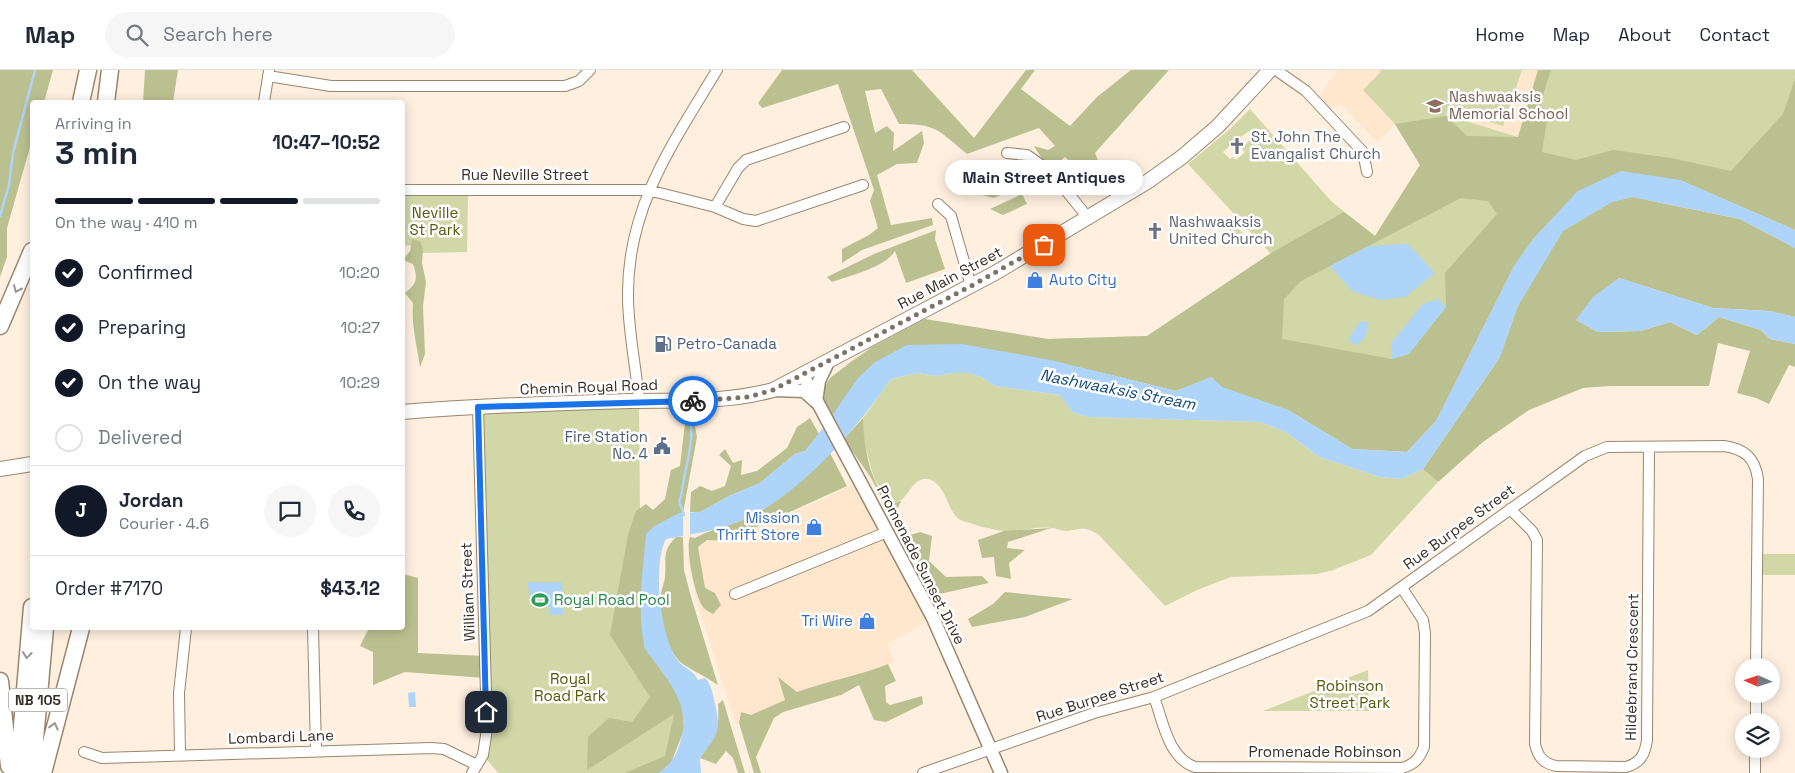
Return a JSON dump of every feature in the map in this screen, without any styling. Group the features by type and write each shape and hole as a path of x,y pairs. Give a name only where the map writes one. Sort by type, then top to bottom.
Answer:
{"highway":[{"path":"82,100 88,70"},
{"path":"92,100 96,70"},
{"path":"106,100 110,70"},
{"path":"116,100 118,70"},
{"path":"0,326 30,256"},
{"name":"NB 105","path":"18,773 30,630"},
{"name":"NB 105","path":"32,773 45,630"},
{"path":"43,773 80,630"},
{"path":"0,681 9,773"}],"main road":[{"name":"Rue Main Street","path":"803,375 971,286 1147,182 1182,157 1243,102 1270,70"},
{"name":"Chemin Royal Road","path":"405,412 478,407 713,400 748,397 773,390 803,375"},
{"path":"0,469 30,464"}],"street":[{"path":"264,100 268,73 331,86 565,86 579,82 590,70"},
{"path":"639,401 628,306 628,281 633,238 648,190 661,163 717,70"},
{"path":"1276,70 1306,91 1357,144 1363,152 1367,172"},
{"path":"715,208 738,168 746,160 844,126"},
{"path":"1007,153 1027,156 1051,172 1089,218"},
{"name":"Rue Neville Street","path":"405,190 648,190 715,208 743,219 756,221 863,185"},
{"path":"938,204 951,216 971,286"},
{"path":"819,407 819,382 828,362"},
{"name":"Promenade Sunset Drive","path":"803,375 932,618 1001,773"},
{"path":"773,390 804,391 819,407"},
{"name":"William Street","path":"475,769 485,748 487,729 478,407"},
{"name":"Hildebrand Crescent","path":"1510,509 1532,531 1536,540 1535,744 1537,753 1548,764 1556,766 1626,767 1635,764 1646,751 1647,740 1649,447"},
{"name":"Rue Burpee Street","path":"923,773 1094,712 1154,697 1368,611 1510,509 1599,449 1649,447 1736,448 1747,453 1756,464 1758,479 1756,658"},
{"path":"735,594 887,532"},
{"name":"Promenade Robinson","path":"1154,697 1174,752 1186,764 1195,767 1402,768 1411,765 1420,758 1424,747 1425,633 1423,620 1402,588"},
{"path":"180,755 179,693 186,630"},
{"path":"313,630 316,750"},
{"name":"Lombardi Lane","path":"84,752 102,758 431,748 444,749 475,769"},
{"path":"1755,758 1755,773"}],"shaded area":[{"name":"Nashwaaksis Memorial School","path":"1338,70 1538,70 1518,137 1414,106 1377,142 1342,105 1324,108 1316,101"},
{"path":"858,480 933,618 887,644 895,661 736,725 699,608 687,558 699,553 698,547 707,540 726,541 827,497"}],"green space":[{"path":"0,70 53,70 45,100 30,100 30,147 7,228 7,257 0,277"},
{"path":"145,70 178,70 173,100 143,100"},
{"path":"782,70 912,70 974,138 1026,70 1035,70 1021,89 1070,126 1097,97 1131,70 1169,70 1095,153 1100,165 1080,173 1075,180 1064,184 1054,173 1070,162 1065,157 1059,162 1044,162 1034,146 1048,150 1055,146 1039,128 967,154 943,134 930,127 899,124 881,89 865,91 875,133 887,126 894,133 893,151 922,131 924,143 917,163 897,164 877,175 891,225 932,218 933,225 862,250 842,263 842,249 869,235 878,228 870,201 874,190 838,84 762,108 758,103"},
{"path":"1380,70 1522,70 1503,126 1449,108 1446,115 1518,137 1538,70 1795,70 1795,230 1680,180 1436,421 1288,410 962,344 826,383 851,361 906,329 1048,339 1147,336 1271,254 1188,164 1230,129 1250,109 1332,202 1375,236 1420,165 1395,124 1363,90 1381,72","holes":["1249,131 1253,136 1242,149 1245,152 1236,160 1233,157 1230,159 1223,152 1232,144 1230,142 1233,139 1235,141"]},
{"path":"1538,70 1551,70 1540,104 1548,113 1542,152 1576,160 1613,150 1671,158 1731,171 1783,114 1795,79 1795,230 1680,180 1578,191 1533,239 1514,266 1436,421 1407,452 1352,449 1288,410 1222,387 1211,377 1176,391 1050,360 891,354 872,366 865,373 832,417 823,400 822,391 831,377 872,347 925,319 1048,339 1147,336 1271,253 1344,212 1375,236 1420,165 1395,124 1446,116 1467,136 1518,137","holes":["1461,198 1488,201 1497,214 1445,273 1446,307 1409,354 1392,359 1282,339 1284,299 1301,281"]},
{"path":"1018,159 1029,160 1043,171 1020,186 994,198 982,195 987,181 975,164 988,162 995,177 1007,177 1019,168"},
{"name":"Neville St Park","path":"405,190 468,190 467,252 421,253 415,245 405,246"},
{"path":"1022,194 1027,204 1003,215 990,209"},
{"path":"1632,197 1740,219 1795,248 1795,317 1769,311 1713,308 1619,278 1576,320 1598,332 1640,331 1670,322 1697,335 1719,317 1761,330 1770,339 1795,344 1795,367 1789,365 1769,404 1737,393 1750,351 1718,343 1709,386 1610,386 1583,388 1529,410 1483,442 1438,482 1423,469 1500,357 1518,306 1563,231 1612,202"},
{"path":"1233,222 1250,242 1243,247 1238,244 1229,229"},
{"path":"936,230 935,239 945,269 906,283 895,251 884,262 866,270 832,282 827,277 874,254"},
{"path":"412,239 420,241 423,249 422,263 426,282 423,306 425,354 420,367 414,327 413,303 405,293 412,287 416,277 413,264 405,261 405,257 410,251"},
{"path":"917,373 937,376 952,373 968,373 981,377 995,386 1060,395 1072,412 1087,417 1260,422 1286,432 1319,457 1380,477 1401,479 1423,469 1438,482 1371,555 1333,570 1317,574 1231,577 1197,590 1165,606 1099,535 1089,530 1066,531 1053,528 1034,528 1004,531 963,521 954,513 939,486 927,479 917,481 900,501 895,503 885,497 874,478 863,439 863,418 891,379"},
{"name":"Royal Road Park","path":"639,401 640,511 683,712 659,773 498,773 483,755 478,407"},
{"path":"686,414 693,415 697,437 683,513 653,527 644,647 677,692 683,712 684,730 671,763 659,773 625,773 665,756 674,714 587,770 588,737 609,718 632,722 650,697 610,635 628,535 636,511 646,504 653,510 665,499 671,470 680,466"},
{"path":"810,418 819,434 805,451 795,454 760,483 729,496 700,512 690,512 691,492 700,486 712,491 725,486 731,466 719,455 725,449 733,463 742,460 741,475 757,471 787,448 797,427"},
{"path":"863,418 864,440 870,466 879,489 886,498 895,503 901,501 893,519 871,478 844,439"},
{"path":"830,453 847,486 726,541 707,540 698,547 705,588 715,593 721,605 713,614 705,609 700,602 692,572 689,551 690,537 695,538 757,513 790,490"},
{"path":"1051,528 1008,542 1007,548 1025,550 1009,563 1011,579 996,576 994,557 982,558 978,540 1004,531"},
{"path":"920,532 932,536 929,561 946,577 982,576 989,583 935,595 903,537"},
{"path":"676,537 683,537 684,570 718,685 679,661 666,638 662,621 661,593 665,578 666,551"},
{"path":"1757,554 1795,554 1795,575 1757,575"},
{"path":"405,575 418,578 418,653 485,656 485,678 405,672 373,685 373,652 360,646 368,630 405,630"},
{"path":"1005,592 1073,599 1025,617 972,627 968,619 993,604"},
{"path":"888,664 896,681 885,686 886,702 890,705 922,696 923,704 886,722 874,720 859,685 841,695 783,712 774,718 756,757 761,773 754,773 739,723 741,712 751,715 785,700 778,677 797,692"},
{"name":"Robinson Street Park","path":"1368,670 1369,711 1263,711"},
{"path":"723,700 745,773 738,773 733,758 726,751 716,764 700,758 715,733 718,721 718,704"}],"water":[{"name":"Nashwaaksis Stream","path":"1621,171 1680,180 1795,230 1795,248 1740,219 1632,197 1612,202 1563,231 1518,306 1500,357 1423,469 1401,479 1380,477 1319,457 1286,432 1260,422 1087,417 1072,412 1060,395 995,386 981,377 968,373 952,373 937,376 917,373 891,379 877,399 827,458 788,492 747,518 728,526 666,539 659,566 659,583 660,602 667,637 672,651 679,662 692,672 698,680 705,678 709,683 718,724 712,742 700,758 701,773 659,773 671,762 678,750 683,728 683,718 682,708 674,690 647,652 644,644 641,603 646,534 653,527 679,513 700,512 729,496 760,483 795,454 805,451 858,378 875,362 907,345 962,344 1050,360 1176,391 1211,377 1222,387 1288,410 1352,449 1407,452 1436,421 1514,266 1533,239 1578,191"},
{"path":"1408,244 1435,273 1405,297 1380,300 1352,291 1330,266 1369,246"},
{"path":"1619,278 1713,308 1769,311 1795,317 1795,344 1770,339 1761,330 1719,317 1697,335 1670,322 1640,331 1597,332 1576,320 1593,297"},
{"path":"1438,299 1446,307 1409,354 1392,359 1391,343 1423,304"},
{"path":"1368,321 1366,336 1357,345 1348,340 1360,322"},
{"path":"527,582 562,582 563,615 549,615 548,586 547,595 532,604"},
{"path":"415,692 416,707 409,707 408,693"}],"pier":[{"path":"683,510 690,510 690,537 683,537"}],"waterway":[{"path":"0,216 9,185 13,153 35,70"},
{"path":"684,515 679,501 690,448 690,418"}],"way so far":[{"path":"693,401 748,397 773,390 996,273 1044,245"}],"place":[{"name":"Nashwaaksis Memorial School","path":"1435,106"},
{"name":"St. John The Evangalist Church","path":"1237,146"},
{"name":"Nashwaaksis United Church","path":"1155,231"},
{"name":"Main Street Antiques","path":"1044,245"},
{"name":"Auto City","path":"1035,280"},
{"name":"Petro-Canada","path":"663,344"},
{"name":"Fire Station No. 4","path":"662,446"},
{"name":"Mission Thrift Store","path":"814,527"},
{"name":"Royal Road Pool","path":"540,600"},
{"name":"Tri Wire","path":"867,621"}],"route":[{"path":"486,712 478,407 693,401"}]}
